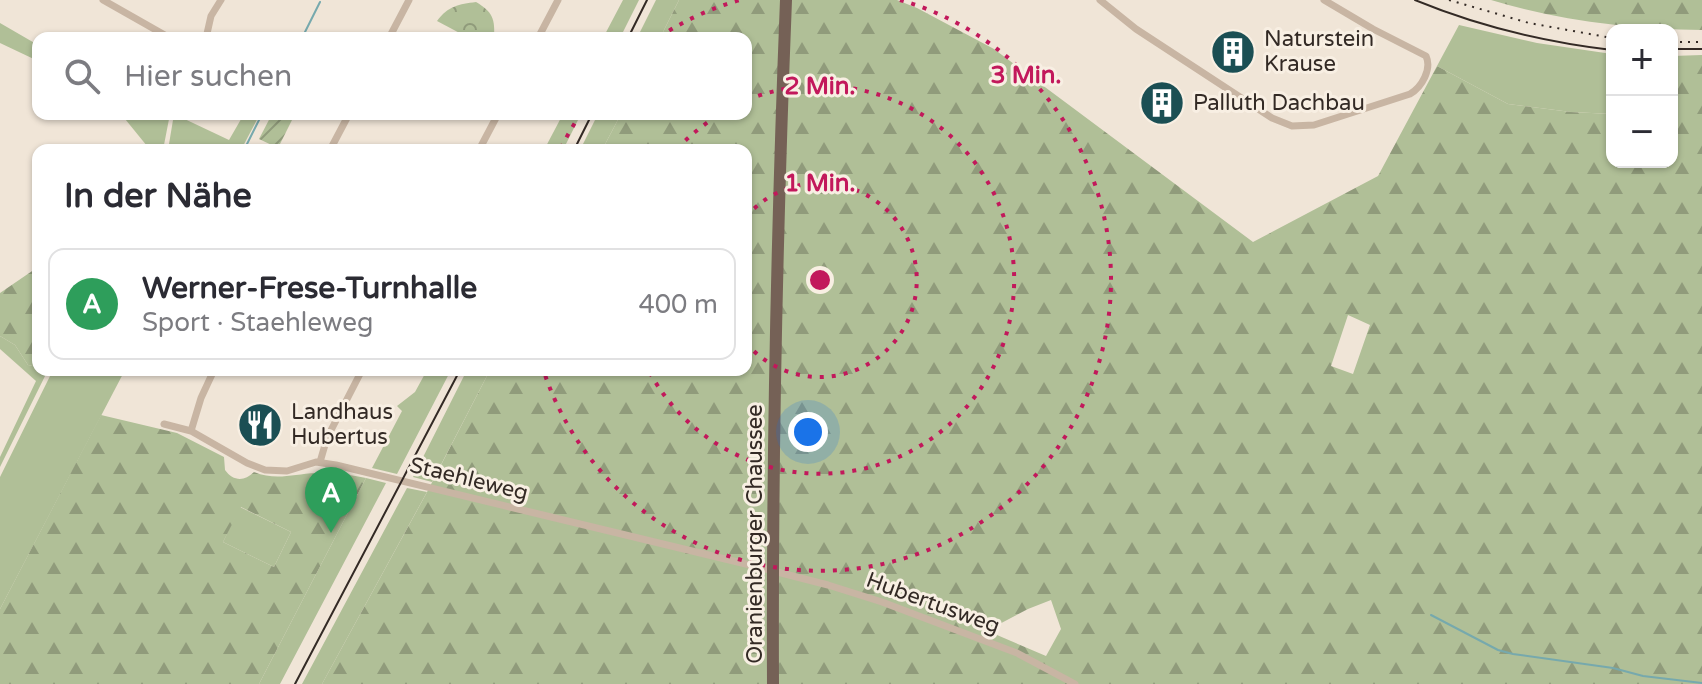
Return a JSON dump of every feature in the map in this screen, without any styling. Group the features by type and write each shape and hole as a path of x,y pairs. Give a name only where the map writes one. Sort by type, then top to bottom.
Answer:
{"main road":[{"name":"Oranienburger Chaussee","path":"773,684 777,311 786,0"}],"street":[{"path":"103,0 159,32"},
{"path":"207,32 211,16 221,0"},
{"path":"392,32 409,0"},
{"path":"541,32 558,0"},
{"path":"1100,0 1133,27 1228,91 1290,126 1314,125 1413,92 1420,85 1428,70 1429,62 1424,55 1324,0"},
{"path":"333,144 346,120"},
{"path":"482,144 495,120"},
{"path":"191,431 211,376"},
{"path":"320,462 327,438 359,376"},
{"name":"Staehleweg","path":"164,424 191,431 265,470 287,471 320,462 367,471 773,570"},
{"name":"Hubertusweg","path":"773,570 935,621 1035,661 1075,684"}],"green space":[{"path":"623,0 639,0 623,32 606,32"},
{"path":"656,0 679,0 663,32 640,32"},
{"path":"679,0 897,0 917,8 994,49 1253,242 1378,176 1437,66 1508,104 1606,114 1606,168 1678,168 1678,56 1702,55 1702,684 322,684 487,376 752,376 752,144 605,144 618,120 752,120 752,32 663,32","holes":["1348,315 1370,325 1353,374 1331,366","1051,600 1061,629 1046,656 990,632 990,629"]},
{"path":"1491,0 1702,0 1702,30 1678,29 1678,24 1613,24 1543,13"},
{"path":"476,2 486,9 492,17 494,32 458,32 437,21 445,12"},
{"path":"0,23 32,42 32,58 0,43"},
{"path":"1459,25 1537,43 1606,53 1606,114 1508,104 1437,66"},
{"path":"126,120 169,120 164,144 145,144"},
{"path":"173,120 187,120 229,140 241,120 257,120 244,144 169,144"},
{"path":"269,120 292,120 280,144 270,144 259,139"},
{"path":"560,120 578,120 566,144 547,144"},
{"path":"595,120 618,120 605,144 583,144"},
{"path":"32,271 32,366 28,365 15,345 0,336 0,293"},
{"path":"0,336 15,345 28,365 32,366 32,376 45,376 0,467 0,457 36,381 0,349"},
{"path":"50,376 122,376 0,609 0,477"},
{"path":"424,376 448,376 397,474 372,468 402,411 397,406 415,392"},
{"path":"464,376 487,376 432,482 413,477"},
{"path":"101,415 177,433 224,457 225,470 235,478 243,479 254,472 277,477 322,473 366,478 259,684 0,684 0,609","holes":["241,507 291,532 274,567 223,542"]},
{"path":"366,478 386,483 280,684 259,684"},
{"path":"407,488 427,492 322,684 302,684"},
{"path":"240,507 291,532 274,567 223,542"}],"waterway":[{"path":"305,32 320,2"},
{"path":"247,144 259,120"},
{"path":"1431,615 1498,650 1513,654 1702,683"}],"tram line":[{"path":"631,32 647,0"},
{"path":"1415,0 1512,32 1606,49"},
{"path":"1678,49 1702,49"},
{"path":"577,144 589,120"},
{"path":"295,684 457,376"}],"railway":[{"path":"1449,0 1529,23 1606,37"},
{"path":"1678,42 1702,42"}],"place":[{"name":"Naturstein Krause","path":"1233,52"},
{"name":"Palluth Dachbau","path":"1162,103"},
{"name":"Landhaus Hubertus","path":"260,425"},
{"name":"Werner-Frese-Turnhalle","path":"331,533"}]}
